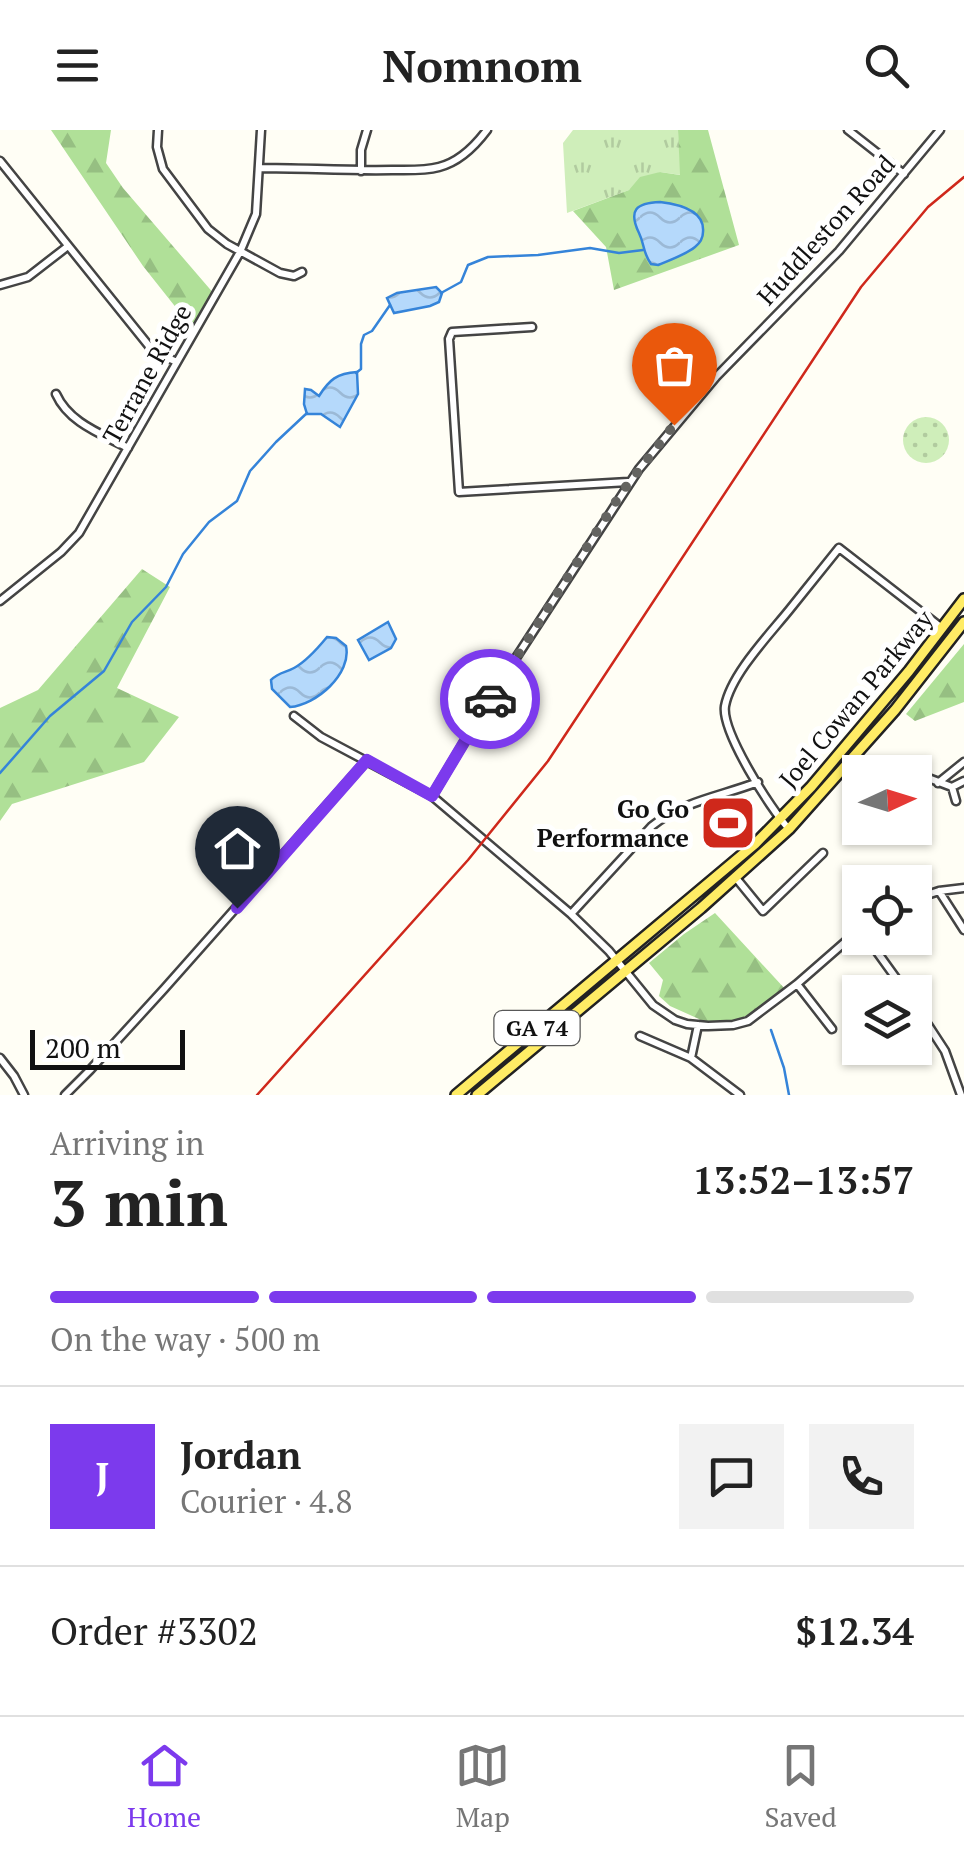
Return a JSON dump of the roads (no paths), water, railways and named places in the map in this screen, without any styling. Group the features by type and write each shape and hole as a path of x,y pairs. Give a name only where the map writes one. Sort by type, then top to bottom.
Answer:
{"main road":[{"name":"Joel Cowan Parkway","path":"456,1095 755,844 777,816 811,787 884,701 937,625 964,599"},
{"name":"Joel Cowan Parkway","path":"477,1095 789,829 896,710 964,622"}],"street":[{"path":"158,130 158,154 166,174 208,228 240,252 280,273 294,276 302,272"},
{"name":"Terrane Ridge","path":"0,601 75,539 240,252 256,214 262,130"},
{"path":"361,171 360,150 366,130"},
{"path":"260,168 427,170 471,149 487,130"},
{"path":"848,130 904,174"},
{"name":"Huddleston Road","path":"432,796 497,687 630,482 701,395 839,251 940,130"},
{"path":"0,161 149,346 160,356 177,362"},
{"path":"0,285 28,277 68,246"},
{"path":"532,327 452,332 449,339 459,492 630,482"},
{"path":"56,394 73,417 128,448"},
{"path":"789,829 777,816 728,730 725,713 729,694 757,651 839,548 937,625"},
{"path":"294,716 322,738 432,796 571,914 660,1011 674,1020 733,1026 748,1020 798,984 842,945"},
{"path":"64,1095 164,990 367,760"},
{"path":"938,783 964,762"},
{"path":"932,780 952,787 964,781"},
{"path":"571,914 662,818 758,782"},
{"path":"952,787 956,801"},
{"path":"736,878 763,911 823,853"},
{"path":"932,894 964,888"},
{"path":"939,892 964,930"},
{"path":"798,984 832,1029"},
{"path":"692,1058 698,1025"},
{"path":"932,1030 946,1051 962,1095"},
{"path":"640,1036 692,1058 740,1095"},
{"path":"0,1058 24,1095"}],"water":[{"path":"660,202 695,213 703,232 695,247 658,265 648,259 634,213 640,206"},
{"path":"436,287 442,293 439,302 430,306 394,313 387,298 397,293"},
{"path":"357,372 358,394 340,427 321,414 307,414 305,389 319,396 334,378"},
{"path":"388,622 396,639 391,648 369,660 358,640"},
{"path":"327,637 346,646 338,677 311,701 290,707 272,689 271,680 303,662"}],"waterway":[{"path":"441,293 461,282 468,265 488,257 590,248 619,253 643,250"},
{"path":"356,373 361,369 364,335 372,331 390,305"},
{"path":"0,773 50,716 104,671 132,622 166,587 183,554 209,522 237,501 250,471 307,413"},
{"path":"771,1030 789,1095"}],"railway":[{"path":"257,1095 468,860 548,761 861,287 928,207 964,177"}],"place":[{"name":"Go Go Performance","path":"728,823"}]}
